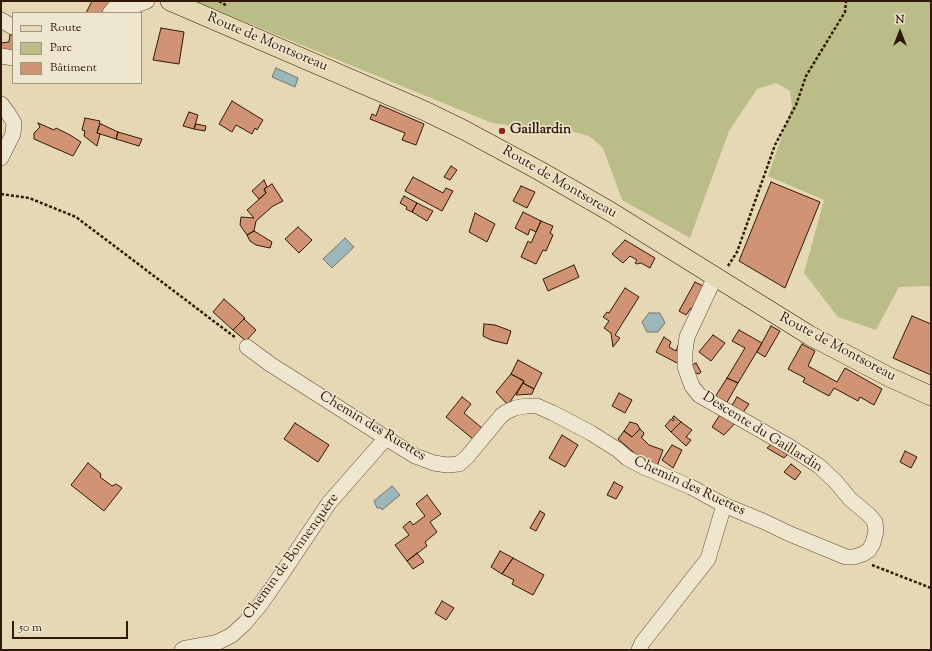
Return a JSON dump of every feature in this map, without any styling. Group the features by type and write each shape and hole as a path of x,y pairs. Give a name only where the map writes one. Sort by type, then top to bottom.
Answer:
{"main road":[{"name":"Route de Montsoreau","path":"170,1 424,111 464,130 540,171 611,212 809,335 890,377 931,396"}],"street":[{"path":"111,12 115,7 123,5 134,6 146,1"},
{"path":"1,20 12,26"},
{"path":"1,56 12,58"},
{"path":"1,104 14,123 14,134 1,158"},
{"name":"Descente du Gaillardin","path":"717,279 700,308 687,337 685,367 692,386 699,395 790,447 819,466 836,482 850,499 869,515 875,522 876,531 873,543 869,550 854,557"},
{"name":"Chemin des Ruettes","path":"247,347 270,364 415,456 434,463 447,465 459,464 467,457 506,412 515,408 537,406 553,412 591,433 618,450 626,458 644,468 692,487 724,505 790,534 846,557 854,557"},
{"name":"Chemin de Bonnenquère","path":"182,650 218,642 232,635 245,623 279,578 329,503 386,438"},
{"path":"639,650 642,643 708,559 724,505"}],"path":[{"path":"717,279 737,252 775,145 796,105 806,76 845,12 846,1"},
{"path":"1,194 30,198 76,216 247,347"},
{"path":"854,557 931,588"}],"green space":[{"path":"194,1 931,1 931,288 929,286 899,287 876,330 838,317 804,273 824,200 768,176 792,107 790,91 776,83 757,89 729,131 690,238 622,200 603,148 589,136 552,126 537,128 492,123"}],"water":[{"path":"276,68 298,78 295,87 272,77"},
{"path":"345,238 354,247 332,268 323,259"},
{"path":"649,313 660,313 665,323 658,332 647,332 642,322"},
{"path":"392,486 400,495 382,510 381,508 377,508 374,501"}],"building":[{"path":"92,1 110,1 104,12 86,12"},
{"path":"161,28 184,32 179,64 153,60"},
{"path":"10,34 12,35 12,53 1,53 1,43 9,42"},
{"path":"232,101 263,120 257,130 255,128 252,134 236,125 232,132 219,124"},
{"path":"380,105 424,124 416,145 402,140 405,133 370,119 372,114 376,116"},
{"path":"189,112 198,115 194,129 183,126"},
{"path":"85,118 100,121 99,124 101,124 97,133 100,134 97,146 84,136 85,131 82,130"},
{"path":"38,123 54,130 56,128 81,142 73,156 34,139 34,133 40,127"},
{"path":"101,124 118,132 116,139 97,133"},
{"path":"196,124 206,126 205,131 194,129"},
{"path":"118,132 142,139 139,146 116,139"},
{"path":"451,166 457,170 450,180 444,177"},
{"path":"413,177 443,193 446,188 453,191 442,211 405,191"},
{"path":"264,180 267,187 264,189 266,193 259,199 252,191"},
{"path":"771,182 820,202 785,288 739,261"},
{"path":"272,184 283,201 273,206 256,221 254,231 247,235 240,225 241,217 254,218 247,210 266,193 264,189"},
{"path":"521,186 535,192 527,208 513,201"},
{"path":"404,196 417,203 412,212 400,203"},
{"path":"417,203 433,211 427,221 412,212"},
{"path":"523,212 541,221 536,232 530,229 528,235 515,228"},
{"path":"475,213 495,224 487,242 469,232"},
{"path":"541,221 553,226 550,233 553,235 546,251 543,250 536,264 521,257 528,241 531,243"},
{"path":"298,227 312,240 299,253 285,239"},
{"path":"254,231 272,242 270,248 256,245 250,241 247,235"},
{"path":"625,240 655,258 650,268 641,263 635,263 637,260 630,256 623,263 612,254"},
{"path":"574,265 579,277 548,291 543,279"},
{"path":"695,282 703,286 696,310 691,308 686,315 679,311"},
{"path":"625,288 639,297 615,335 620,338 613,347 611,333 604,328 609,321 603,317 607,312 609,313"},
{"path":"224,299 245,318 233,330 213,312"},
{"path":"912,316 931,324 931,375 893,358"},
{"path":"244,319 256,330 246,341 233,330"},
{"path":"484,324 495,325 511,331 507,344 491,340 483,336"},
{"path":"771,326 780,331 765,357 757,352"},
{"path":"739,330 762,343 738,383 727,378 745,348 732,341"},
{"path":"713,335 725,343 711,361 699,352"},
{"path":"664,337 671,342 669,347 676,351 679,343 684,346 677,363 656,352"},
{"path":"802,344 815,351 808,366 837,382 845,368 882,389 874,405 860,397 858,401 834,388 829,396 803,382 805,378 788,369"},
{"path":"518,360 542,373 534,389 523,383 524,381 511,374"},
{"path":"696,363 701,372 699,374 693,372 692,365"},
{"path":"511,374 524,381 508,405 496,392"},
{"path":"727,378 738,383 726,404 715,397"},
{"path":"523,383 534,389 532,394 516,395"},
{"path":"619,393 632,400 625,413 612,406"},
{"path":"462,397 471,404 464,413 482,428 473,439 446,417"},
{"path":"737,397 749,404 742,414 731,407"},
{"path":"723,410 738,420 724,435 712,427"},
{"path":"674,416 681,422 671,432 665,426 671,419 673,421 674,419 672,418"},
{"path":"630,422 637,424 640,429 632,437 624,431"},
{"path":"681,422 692,430 686,437 691,440 686,446 671,432"},
{"path":"295,423 329,445 318,462 284,439"},
{"path":"640,429 644,433 641,437 649,445 663,450 656,469 646,463 618,439 624,431 632,437"},
{"path":"562,435 578,445 565,467 549,458"},
{"path":"773,443 788,454 784,458 767,448"},
{"path":"672,445 682,450 673,468 662,460"},
{"path":"905,451 917,457 911,468 900,462"},
{"path":"88,463 101,474 100,477 112,486 116,484 122,488 104,511 71,485"},
{"path":"791,464 801,472 795,480 784,472"},
{"path":"614,482 623,487 616,499 607,495"},
{"path":"427,495 441,514 430,522 437,532 425,542 427,546 407,561 395,545 409,535 403,527 410,521 413,525 425,516 416,504"},
{"path":"540,511 545,514 536,531 530,528"},
{"path":"500,551 513,558 502,574 491,567"},
{"path":"417,553 424,562 413,569 407,561"},
{"path":"513,558 544,575 533,595 512,584 514,580 502,574"},
{"path":"442,601 454,608 446,620 435,613"}],"place":[{"name":"Gaillardin","path":"502,131"}]}
